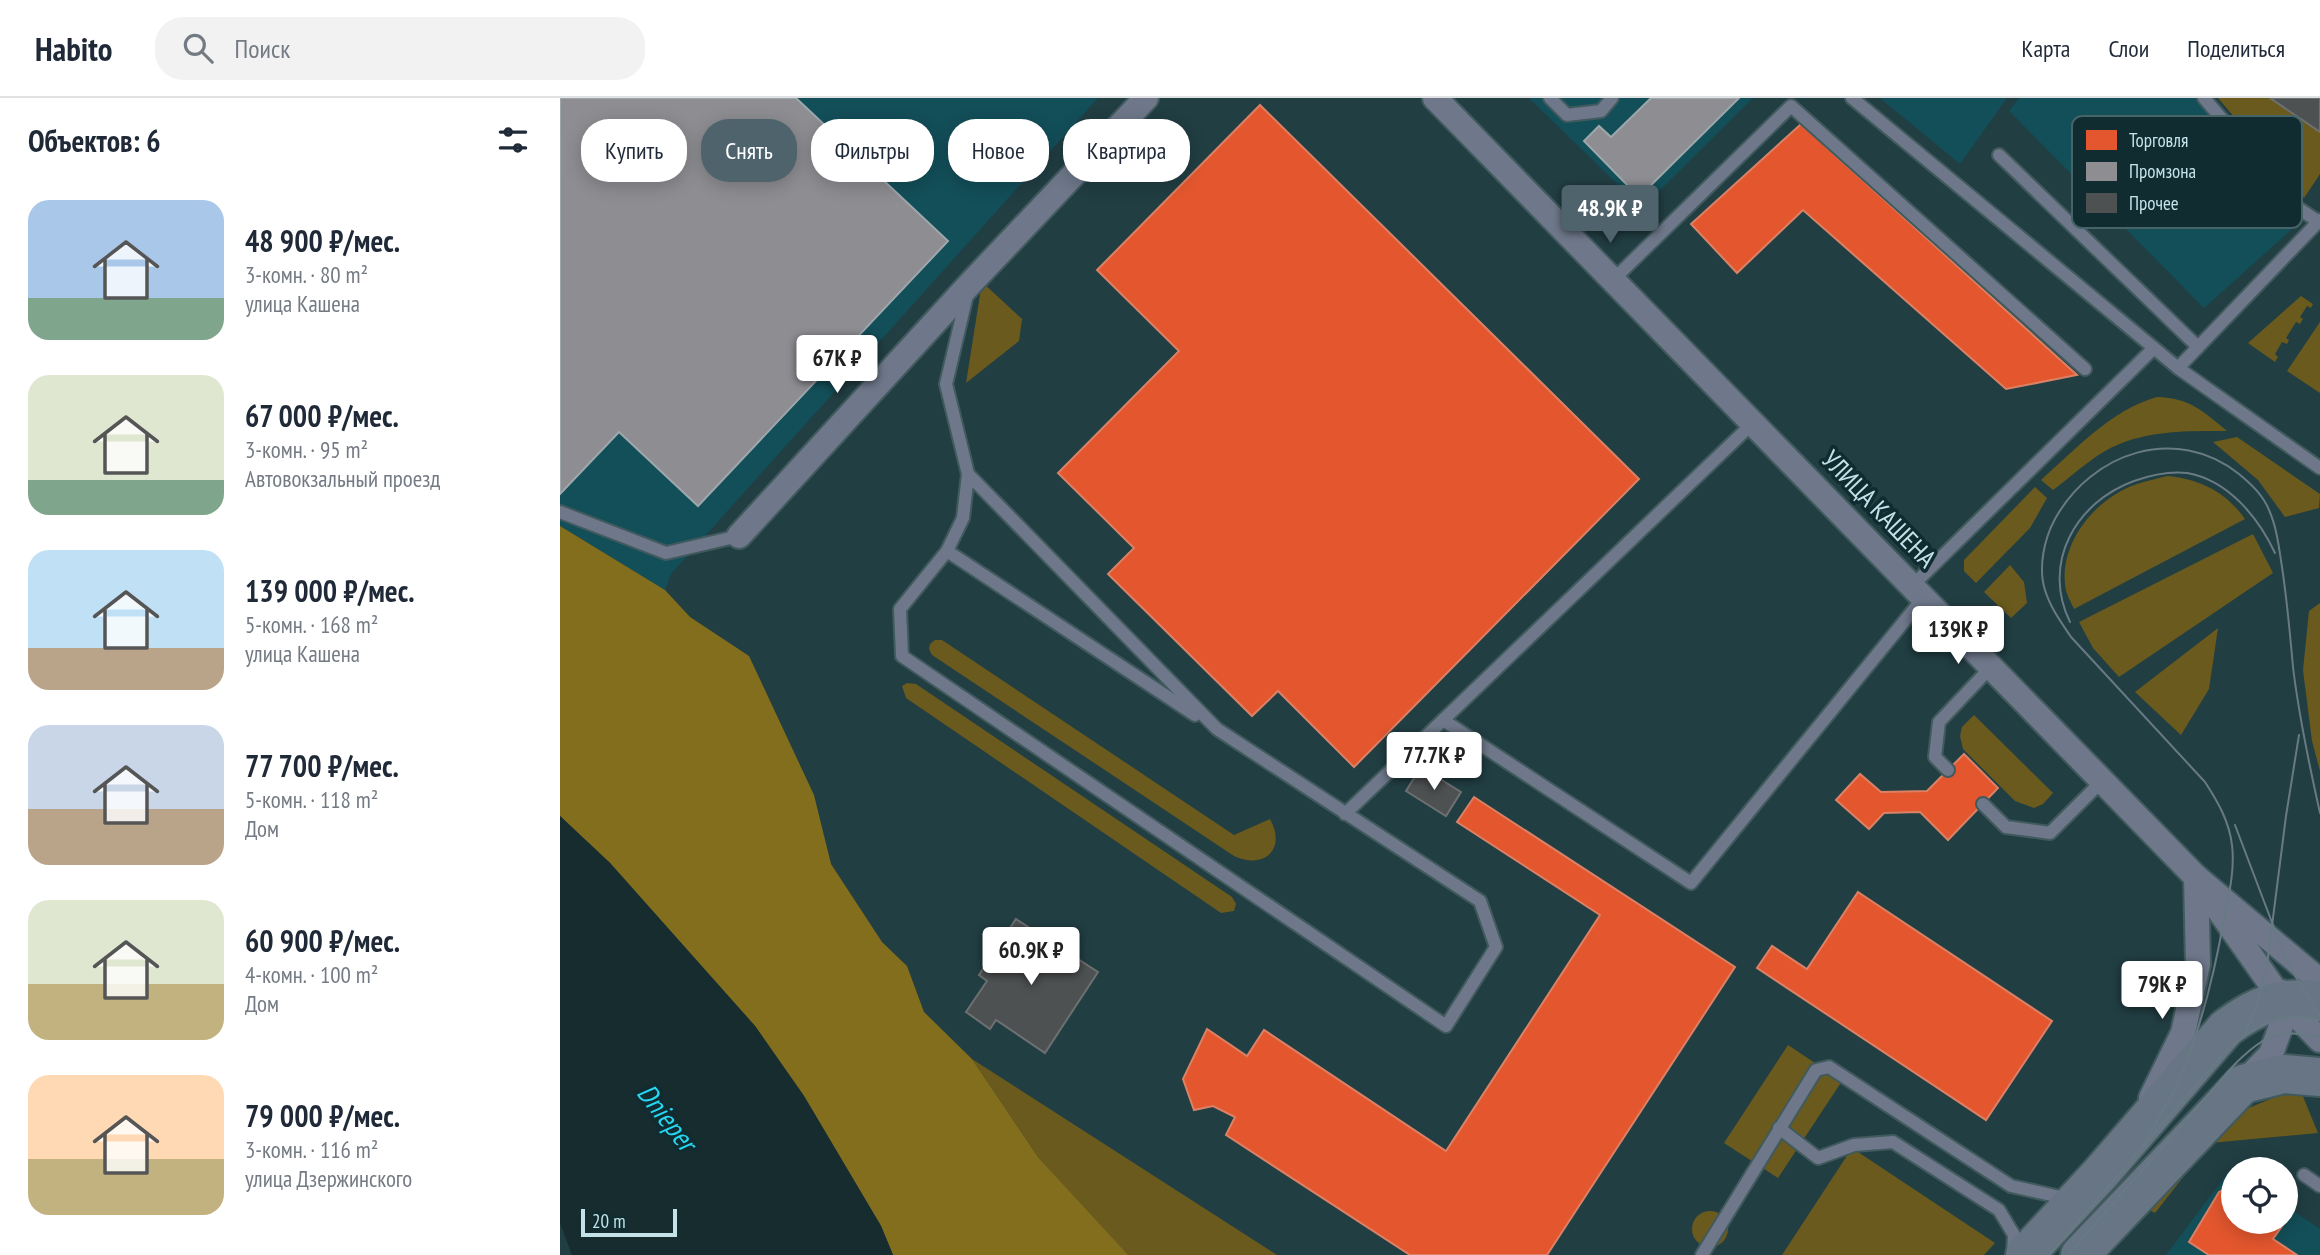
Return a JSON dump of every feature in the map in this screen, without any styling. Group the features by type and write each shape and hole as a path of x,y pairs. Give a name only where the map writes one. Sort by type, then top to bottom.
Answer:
{"main road":[{"path":"2025,1255 2112,1160 2226,1028 2247,1012 2309,987"},
{"path":"2091,1252 2243,1084 2284,1074 2320,1077"}],"street":[{"path":"739,536 969,285 1146,98"},
{"name":"УЛИЦА КАШЕНА","path":"1435,98 2196,877 2276,945 2309,987"},
{"path":"2196,877 2309,987 2320,1040"},
{"path":"2112,1160 2148,1103 2183,1033 2198,964 2196,877"},
{"path":"2276,945 2283,976 2309,987"},
{"path":"2243,1084 2271,1054 2281,1026 2309,987"}],"lane":[{"path":"1550,98 1567,115 1601,111 1612,98"},
{"path":"1852,98 2178,368 2320,468"},
{"path":"2204,98 2219,116"},
{"path":"1613,280 1791,106 2085,369"},
{"path":"1999,155 2072,226"},
{"path":"2178,368 2319,221 2302,210"},
{"path":"2074,228 2197,347"},
{"path":"947,551 1480,901 1496,947 1446,1026 902,656 900,609 947,551 963,518 968,474 946,384 969,285"},
{"path":"1443,720 1690,883 1918,591 2154,348"},
{"path":"1345,814 1753,423"},
{"path":"968,474 1217,729"},
{"path":"560,512 666,553 739,536"},
{"path":"1948,770 1935,757 1939,722 1991,667"},
{"path":"1983,804 2006,827 2050,832 2102,781"},
{"path":"1702,1255 1816,1070 1829,1067 2011,1186 2076,1200"},
{"path":"1779,1128 1818,1158 1854,1145 1892,1143 1999,1210 2014,1235 2013,1255"},
{"path":"2304,1175 2320,1186"}],"shaded area":[{"path":"560,98 1098,98 1079,119 1063,119 1063,137 1049,153 1049,119 948,119 948,182 1023,182 671,574 665,590 560,526"},
{"path":"1529,98 1753,98 1642,208"},
{"path":"1880,98 2007,98 1960,164"},
{"path":"2019,98 2203,98 2215,116 2072,116 2072,175 2009,111"},
{"path":"2218,98 2270,98 2296,116 2233,116"},
{"path":"2302,120 2320,132 2320,174 2304,198"},
{"path":"2125,228 2290,228 2291,230 2204,308"},
{"path":"982,282 1022,319 1019,341 966,383"},
{"path":"2301,296 2313,304 2311,308 2307,306 2300,317 2303,319 2300,324 2296,322 2286,338 2289,340 2287,344 2282,342 2275,354 2278,357 2275,362 2248,343"},
{"path":"2320,322 2320,393 2287,371"},
{"path":"2157,397 2187,403 2227,431 2170,432 2142,437 2107,450 2053,490 2041,480 2109,421 2140,403"},
{"path":"2237,437 2320,494 2319,508 2285,517 2258,480 2213,442"},
{"path":"2167,476 2190,480 2211,488 2229,501 2245,519 2074,609 2066,590 2065,570 2073,542 2088,518 2109,498 2121,491"},
{"path":"2035,487 2047,498 2030,528 1976,583 1964,571 1964,560"},
{"path":"560,526 665,590 690,617 749,656 814,795 831,864 882,942 907,966 924,1012 972,1059 1038,1157 1128,1255 893,1255 881,1226 804,1096 755,1026 610,863 560,816"},
{"path":"2253,534 2273,573 2119,677 2093,648 2079,622"},
{"path":"2010,565 2024,582 2027,603 2011,618 1984,592"},
{"path":"2320,603 2320,771 2312,741 2303,670 2309,611"},
{"path":"2218,628 2209,689 2181,735 2135,692"},
{"path":"935,640 942,640 1234,835 1270,819 1275,830 1274,848 1270,854 1255,860 1234,856 932,655 930,644"},
{"path":"907,683 916,684 1232,897 1236,904 1234,911 1221,913 906,698 902,686"},
{"path":"1974,715 2053,793 2043,804 2034,808 2015,801 1963,749 1960,736 1962,727"},
{"path":"1788,1045 1842,1081 1778,1178 1724,1143"},
{"path":"972,1059 1277,1255 1127,1255 1038,1157"},
{"path":"2285,1093 2302,1094 2318,1133 2210,1143 2155,1213 2142,1206 2234,1114"},
{"path":"1852,1148 1995,1243 1984,1255 1782,1255"},
{"path":"2221,1182 2221,1234 2298,1234 2298,1214 2320,1229 2320,1255 2166,1255"},
{"path":"1710,1211 1723,1216 1728,1229 1723,1242 1710,1247 1697,1242 1692,1229 1697,1216"}],"water":[{"name":"Dnieper","path":"560,816 610,863 755,1026 804,1096 881,1226 893,1255 572,1255 560,1223"}],"building: Торговля":[{"path":"1260,105 1639,479 1354,767 1278,691 1252,716 1108,574 1134,548 1058,473 1179,351 1097,270 1184,182 1190,182 1190,176"},
{"path":"1801,124 2077,375 2006,389 1803,210 1737,273 1691,224"},
{"path":"1964,754 1998,788 1948,840 1920,812 1884,813 1869,829 1836,800 1860,774 1881,792 1927,791"},
{"path":"1474,797 1735,967 1547,1255 1410,1255 1226,1135 1235,1117 1213,1106 1194,1110 1183,1079 1207,1029 1247,1056 1264,1030 1446,1151 1600,915 1457,822"},
{"path":"1858,892 2052,1021 1986,1120 1757,968 1772,946 1807,969"},
{"path":"2221,1191 2221,1234 2277,1234 2273,1239 2297,1255 2209,1255 2189,1242"}],"building: Промзона":[{"path":"560,98 796,98 818,119 811,119 811,182 885,182 948,241 698,506 619,432 560,494"},
{"path":"1651,98 1739,98 1639,197 1584,141 1599,126 1611,137"}],"building: Прочее":[{"path":"2270,98 2320,98 2320,132 2302,120 2302,116 2296,116"},
{"path":"1421,767 1461,792 1446,816 1406,791"},
{"path":"1016,919 1098,972 1045,1053 996,1020 990,1029 966,1012 987,981 979,975"}],"tram line":[{"path":"2144,1144 2179,1080 2199,1024 2221,936 2233,854 2226,820 2205,782 2071,637 2045,590 2043,554 2055,519 2071,496 2090,477 2113,462 2137,453 2163,449 2189,451 2215,459 2239,474 2263,499 2272,517 2277,538 2298,704 2320,813"},
{"path":"2070,622 2062,600 2060,578 2062,557 2069,537 2095,504 2134,481 2160,474 2187,473 2216,483 2240,502 2260,526 2275,553"},
{"path":"2244,1037 2257,1004 2267,965 2299,735"},
{"path":"2235,825 2287,962 2320,1017"},
{"path":"2049,1255 2235,1043 2256,1028 2279,1019 2305,1017 2320,1020"},
{"path":"2068,1255 2235,1064 2255,1046 2273,1036 2283,1034 2320,1037"}]}
